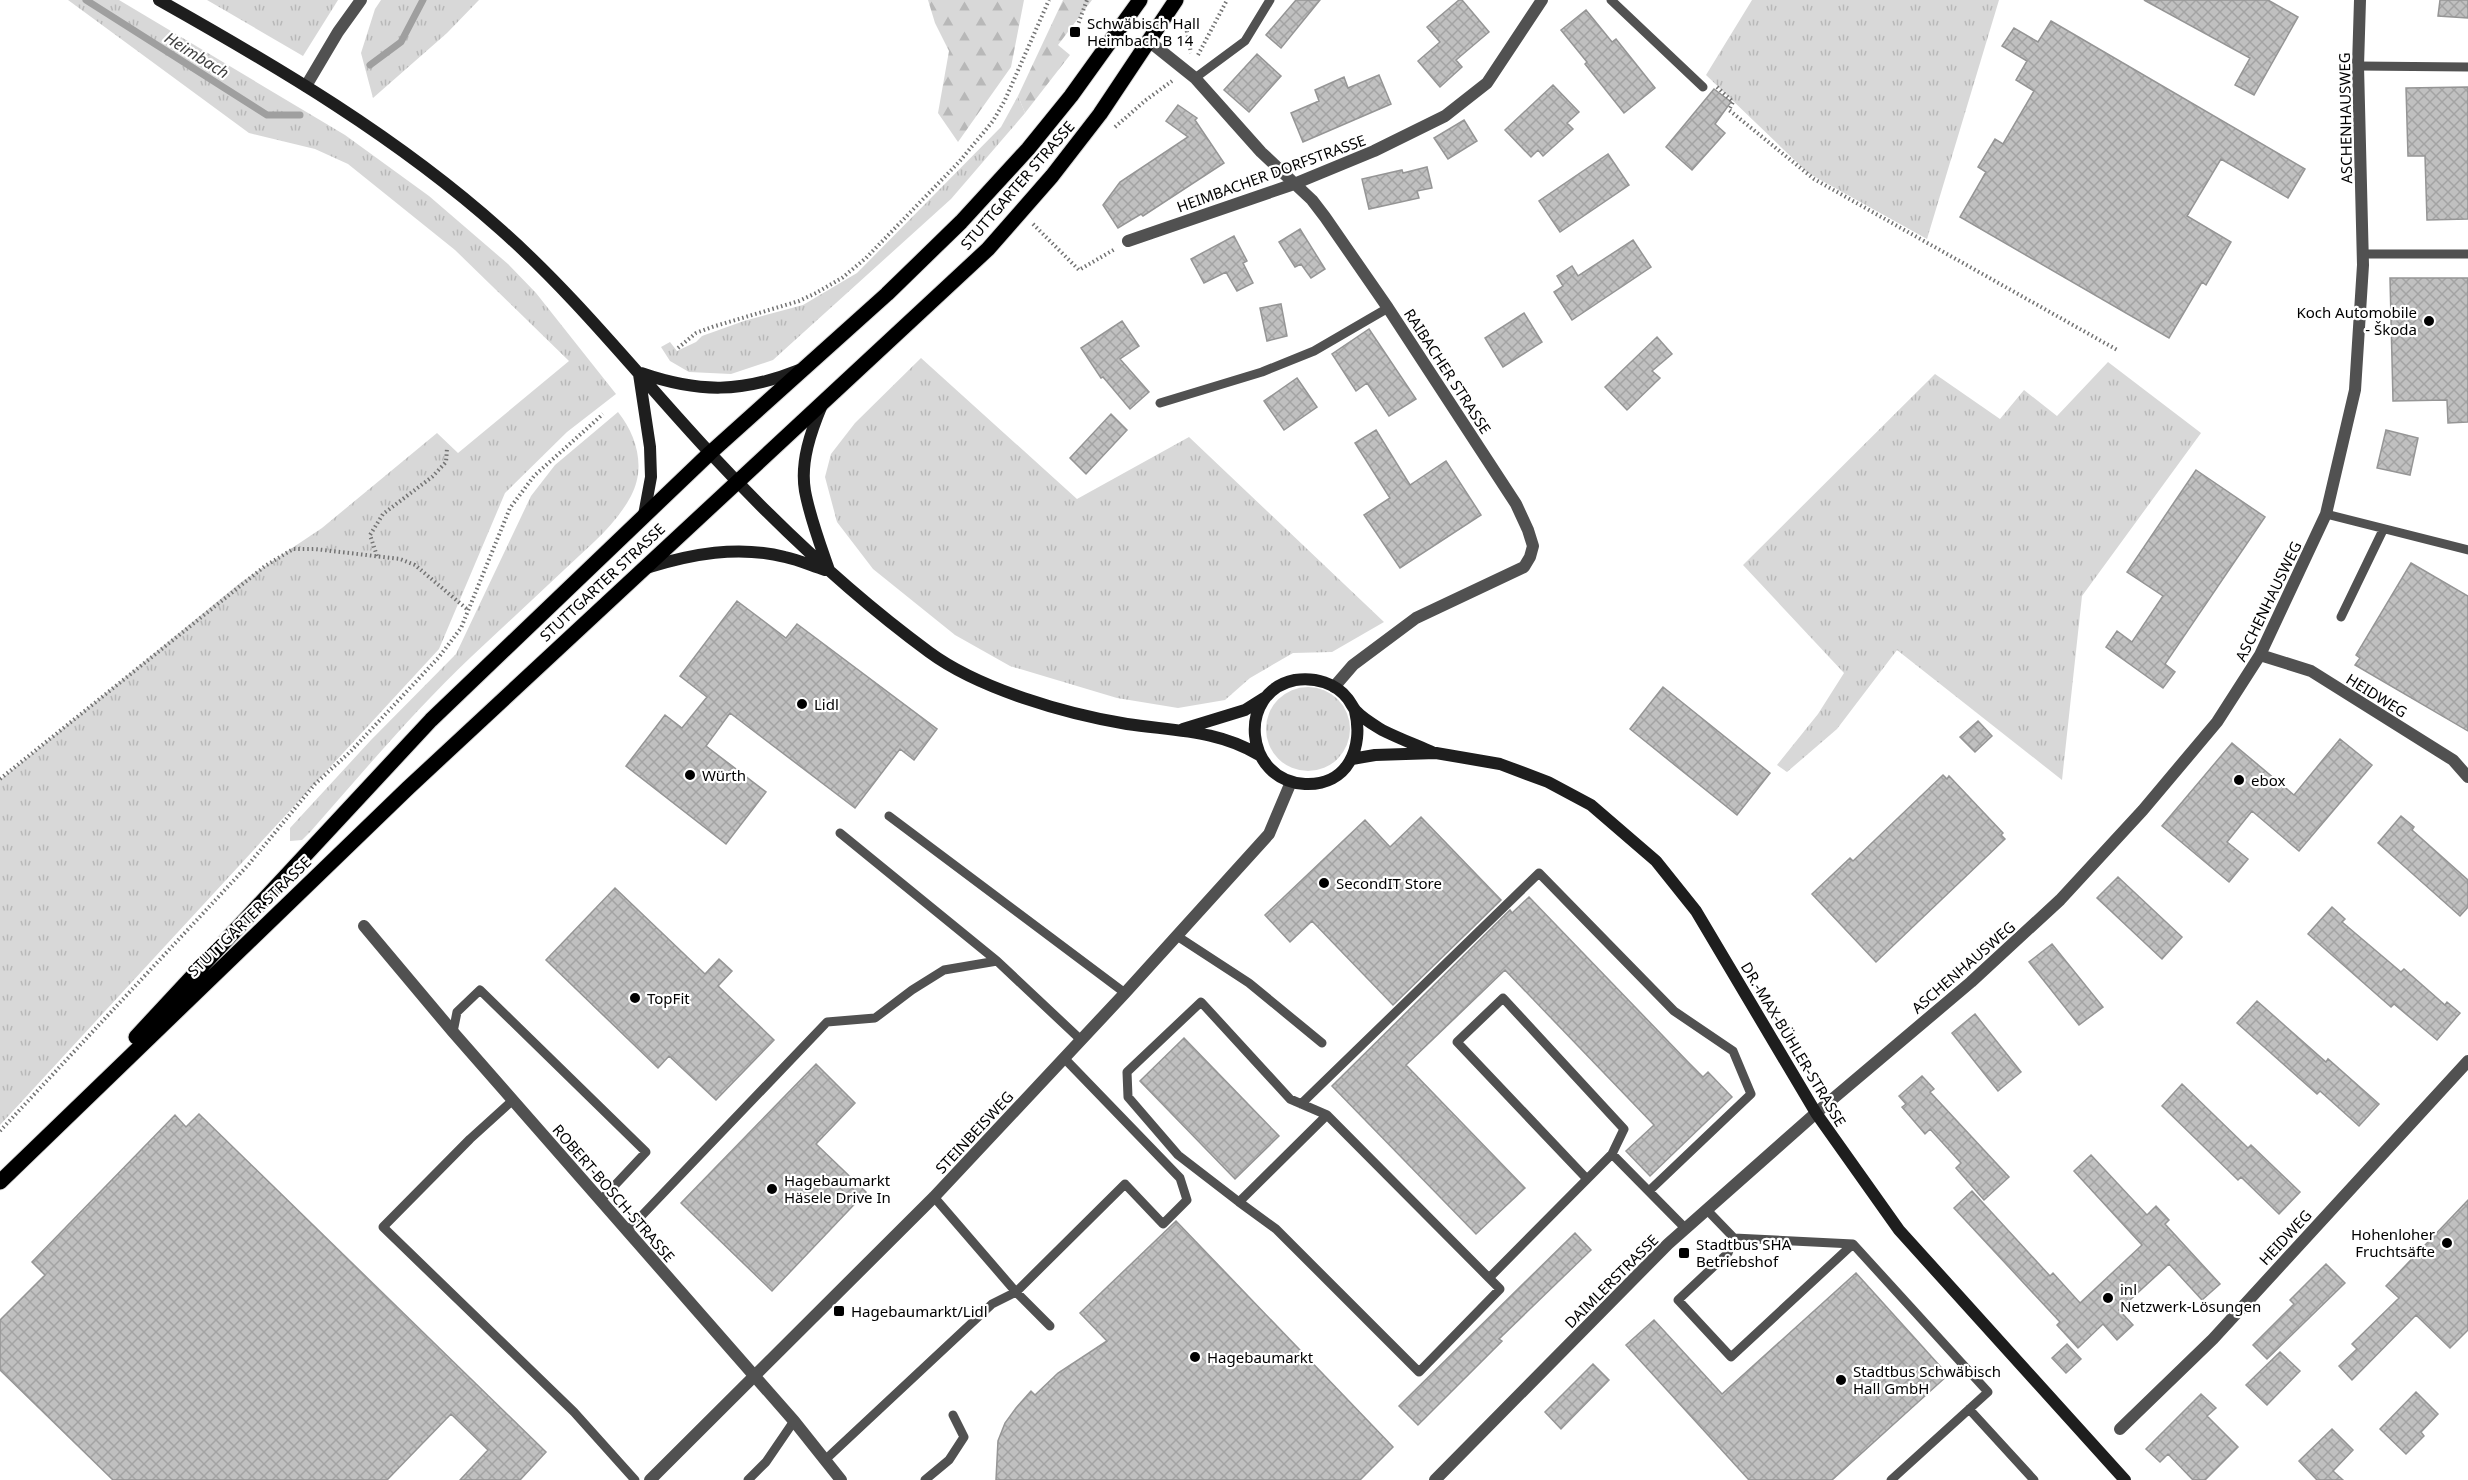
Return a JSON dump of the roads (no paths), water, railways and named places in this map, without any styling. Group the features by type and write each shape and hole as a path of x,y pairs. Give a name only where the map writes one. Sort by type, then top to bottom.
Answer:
{"main road":[{"name":"STUTTGARTER STRASSE","path":"20,1162 431,720 644,515 887,294 968,214 1028,148 1064,104 1140,0"},
{"name":"STUTTGARTER STRASSE","path":"0,1182 408,788 988,249 1052,176 1100,114 1176,0"}],"street":[{"path":"159,0 306,86 410,155 500,229 539,266 737,482 829,572 933,655 979,680 1028,699 1078,714 1129,724 1182,729 1239,742 1259,755 1273,772 1291,782 1311,784 1330,779 1338,774 1352,759 1358,744 1359,727 1355,711 1343,693 1314,680 1293,681 1280,686 1245,710 1182,729"},
{"path":"306,86 338,32 361,0"},
{"name":"HEIMBACHER DORFSTRASSE","path":"1128,241 1294,184 1374,151 1445,116 1487,83 1542,0"},
{"name":"ASCHENHAUSWEG","path":"1816,1113 1971,982 2060,900 2143,810 2217,722 2260,656 2326,514 2355,390 2363,254 2358,66 2360,0"},
{"name":"RAIBACHER STRASSE","path":"1150,42 1194,78 1261,152 1312,200 1388,308 1516,504 1533,546 1524,567 1416,618 1353,666 1334,687"},
{"path":"638,372 670,383 704,389 738,388 803,368"},
{"path":"638,372 650,447 651,477 644,515"},
{"path":"822,405 811,432 805,489 829,572"},
{"path":"641,570 687,556 735,551 783,556 829,572"},
{"name":"HEIDWEG","path":"2260,656 2311,671 2453,760 2468,777"},
{"path":"1259,755 1254,724 1262,704 1269,695"},
{"name":"DR.-MAX-BÜHLER-STRASSE","path":"1355,711 1381,729 1436,753"},
{"name":"DR.-MAX-BÜHLER-STRASSE","path":"1352,759 1374,755 1436,753 1500,764 1548,782 1591,805 1656,861 1696,911 1816,1113 1899,1230 2125,1480"},
{"name":"STEINBEISWEG","path":"650,1480 934,1197 1125,993 1269,834 1291,782"},
{"name":"ROBERT-BOSCH-STRASSE","path":"364,926 453,1032 794,1421 841,1480"},
{"name":"HEIDWEG","path":"2120,1429 2213,1339 2468,1061"},
{"name":"DAIMLERSTRASSE","path":"1436,1480 1668,1244 1816,1113"}],"lane":[{"path":"1194,78 1245,41 1270,0"},
{"path":"1611,0 1703,87"},
{"path":"2358,66 2468,67"},
{"path":"2363,254 2468,254"},
{"path":"1160,403 1262,372 1314,351 1388,308"},
{"path":"2326,514 2468,550"},
{"path":"2341,617 2383,530"},
{"path":"889,816 1125,993"},
{"path":"840,833 997,962 1081,1040"},
{"path":"1301,1104 1539,873 1674,1011 1733,1051 1750,1094 1649,1191"},
{"path":"1177,936 1226,966 1322,1043"},
{"path":"627,1231 827,1022 875,1018 912,990 944,970 997,962"},
{"path":"453,1032 457,1012 480,990 646,1152 601,1200"},
{"path":"1489,1278 1612,1154 1624,1129 1503,998 1457,1042 1587,1179"},
{"path":"1201,1002 1290,1099 1301,1104 1327,1115 1500,1289 1419,1372 1276,1229 1178,1155 1128,1097 1127,1072 1201,1002"},
{"path":"825,1460 992,1304 1016,1292 1125,1184 1163,1224 1187,1200 1180,1178 1064,1058"},
{"path":"513,1100 470,1139 383,1227 574,1412 635,1480"},
{"path":"1239,1202 1327,1115"},
{"path":"1612,1154 1686,1229"},
{"path":"934,1197 1016,1292 1050,1326"},
{"path":"1707,1210 1734,1238 1853,1244 1988,1392 1891,1480"},
{"path":"1734,1238 1728,1253 1678,1300 1731,1356 1853,1244"},
{"path":"1969,1409 2034,1480"},
{"path":"925,1480 950,1460 964,1437 952,1415"},
{"path":"748,1480 766,1462 794,1421"}],"waterway":[{"name":"Heimbach","path":"86,0 267,115 300,115"},
{"name":"Heimbach","path":"370,65 401,42 423,0"}],"place":[{"name":"Schwäbisch Hall Heimbach B 14","path":"1075,32"},
{"name":"Koch Automobile - Škoda","path":"2429,321"},
{"name":"Lidl","path":"802,704"},
{"name":"Würth","path":"690,775"},
{"name":"ebox","path":"2239,780"},
{"name":"SecondIT Store","path":"1324,883"},
{"name":"TopFit","path":"635,998"},
{"name":"Hagebaumarkt Häsele Drive In","path":"772,1189"},
{"name":"Hohenloher Fruchtsäfte","path":"2447,1243"},
{"name":"Stadtbus SHA Betriebshof","path":"1684,1253"},
{"name":"inl Netzwerk-Lösungen","path":"2108,1298"},
{"name":"Hagebaumarkt/Lidl","path":"839,1311"},
{"name":"Hagebaumarkt","path":"1195,1357"},
{"name":"Stadtbus Schwäbisch Hall GmbH","path":"1841,1380"}]}
